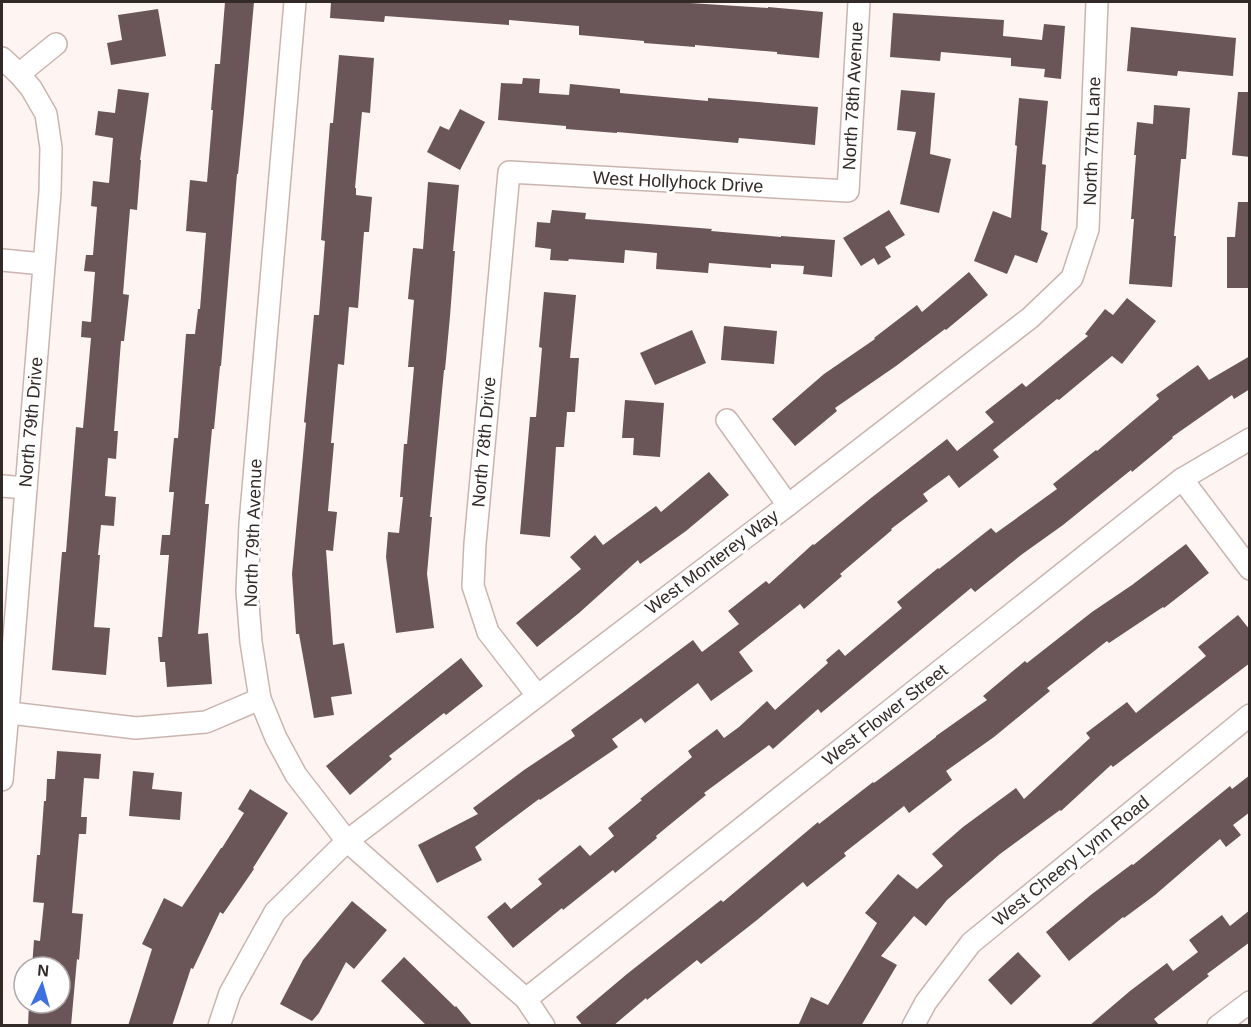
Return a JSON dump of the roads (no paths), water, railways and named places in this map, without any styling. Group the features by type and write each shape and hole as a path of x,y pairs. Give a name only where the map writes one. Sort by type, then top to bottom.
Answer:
{"street":[{"name":"North 79th Avenue","path":"295,2 250,524 247,591 251,642 261,699 276,738 296,775 347,841 526,999 544,1026"},
{"name":"North 78th Avenue","path":"848,191 859,2"},
{"name":"North 77th Lane","path":"1072,278 1088,229 1097,2"},
{"path":"2,58 19,74 56,44"},
{"name":"North 79th Drive","path":"2,780 5,712 50,192 51,148 46,114 31,88 19,74"},
{"name":"West Hollyhock Drive","path":"509,172 848,191"},
{"name":"North 78th Drive","path":"509,172 473,586 488,632 537,695"},
{"path":"2,260 44,264"},
{"name":"West Monterey Way","path":"219,1026 230,993 275,912 347,841 1030,318 1072,278"},
{"path":"727,420 788,505"},
{"name":"West Flower Street","path":"526,999 1182,479 1250,440"},
{"path":"1182,479 1250,569"},
{"path":"2,486 26,488"},
{"path":"5,712 136,728 206,722 261,699"},
{"name":"West Cheery Lynn Road","path":"913,1026 926,1002 971,943 1250,715"},
{"path":"1218,1026 1250,1002"}]}
